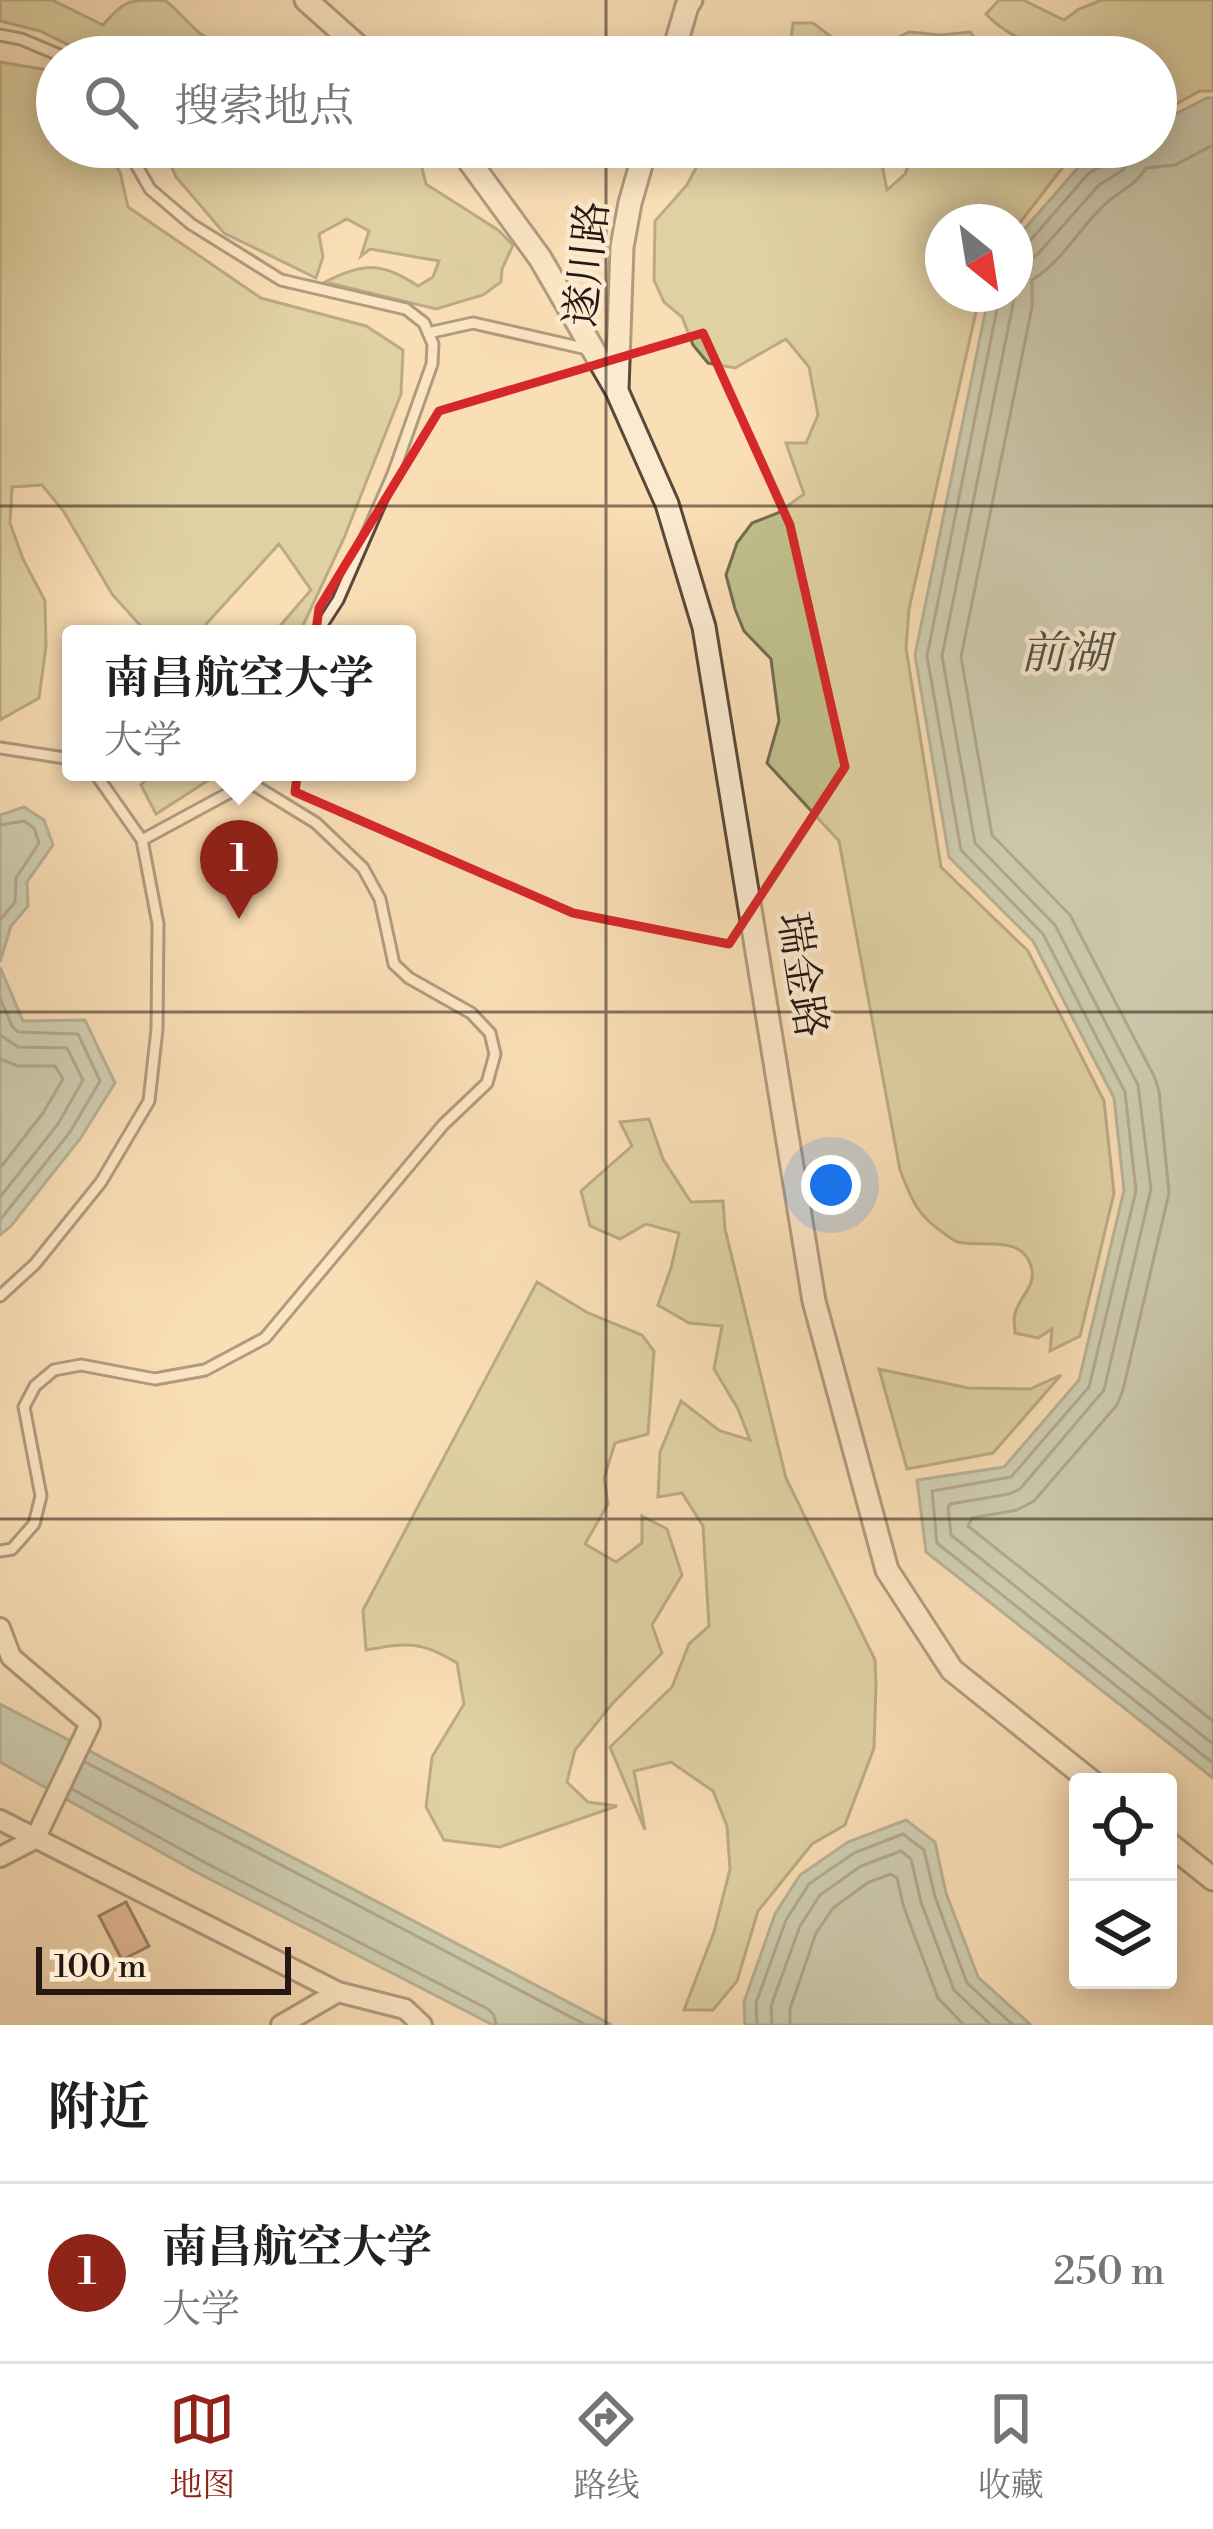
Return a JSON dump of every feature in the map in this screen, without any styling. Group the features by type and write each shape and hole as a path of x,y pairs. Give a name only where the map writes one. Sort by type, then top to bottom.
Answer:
{"street":[{"path":"306,0 346,36"},
{"path":"679,36 692,0"},
{"name":"瑞金路","path":"474,168 540,258 617,391 667,504 704,627 814,1301 887,1570 952,1670 1081,1773"},
{"name":"遂川路","path":"617,391 622,247 640,168"},
{"path":"0,1628 11,1658 90,1724 35,1838 0,1857"},
{"path":"0,1820 338,1992 405,2008 422,2025"},
{"path":"1177,1850 1213,1879"},
{"path":"281,2025 338,1992"}],"lane":[{"path":"0,35 36,45"},
{"path":"138,168 149,189 191,224 280,280 406,309 424,322 433,344 432,364 392,474 338,600 322,625"},
{"path":"428,333 473,323 593,350"},
{"path":"0,748 62,758"},
{"path":"0,1296 35,1264 101,1182 149,1101 157,1029 158,924 142,840 101,781"},
{"path":"142,840 242,781"},
{"path":"0,1551 12,1549 34,1524 41,1496 24,1406 35,1386 54,1370 81,1366 155,1379 205,1370 265,1338 443,1125 488,1083 496,1054 490,1033 472,1012 409,978 394,964 380,899 363,868 316,823 255,781"}],"highlighted area":[{"path":"703,333 790,525 845,767 729,944 573,913 295,792 319,608 439,411"}],"green space":[{"path":"0,0 52,0 103,25 128,3 164,0 204,36 50,36 0,21"},
{"path":"999,0 1023,0 1064,20 1102,0 1213,0 1213,91 1200,91 1177,104 1177,36 1015,36 986,14"},
{"path":"793,23 813,23 830,36 791,36"},
{"path":"970,32 973,36 901,36"},
{"path":"0,62 36,68 36,168 117,168 128,207 261,298 366,326 403,350 401,394 344,538 303,625 281,625 311,590 279,544 205,625 140,625 112,594 64,512 42,485 12,487 10,523 45,601 46,646 39,698 0,720"},
{"path":"172,168 422,168 426,184 498,230 513,245 501,282 483,295 436,309 325,282 373,268 394,272 418,286 433,277 439,261 370,249 361,256 369,231 347,219 319,234 323,257 316,278 224,233"},
{"path":"696,168 883,168 887,190 907,168 1062,168 1033,206 925,204 925,312 976,312 909,609 906,648 941,867 1028,951 1104,1101 1114,1193 1080,1336 1050,1351 1052,1329 1038,1338 1015,1333 1017,1308 1032,1276 1028,1258 1012,1246 954,1240 926,1219 911,1197 900,1170 839,841 767,763 779,721 771,659 744,631 726,575 737,543 752,523 778,513 804,494 786,443 806,443 818,415 809,367 786,339 735,368 708,363 693,345 682,317 664,302 654,280 655,221"},
{"path":"144,781 207,781 156,814 141,785"},
{"path":"649,1119 663,1159 691,1202 723,1201 725,1229 786,1478 875,1660 874,1748 845,1825 812,1844 758,1911 737,1981 713,2010 684,2010 714,1932 730,1869 727,1826 713,1791 671,1762 634,1771 645,1830 610,1747 672,1687 689,1644 709,1626 703,1526 682,1493 658,1497 660,1452 681,1401 720,1431 750,1440 714,1369 722,1326 689,1323 658,1305 679,1233 646,1224 620,1239 590,1226 581,1191 632,1146 620,1122"},
{"path":"537,1282 588,1313 642,1335 654,1351 648,1434 615,1443 604,1478 608,1504 585,1544 616,1562 642,1543 642,1516 667,1529 682,1575 652,1625 662,1653 575,1750 567,1782 588,1802 617,1806 500,1847 444,1840 426,1807 432,1757 464,1704 457,1663 413,1645 366,1650 363,1610"},
{"path":"879,1369 968,1388 1030,1389 1061,1375 993,1453 907,1469"}],"water":[{"name":"前湖","path":"1213,98 1213,1778 926,1552 917,1480 1004,1467 1079,1380 1124,1190 1114,1098 1033,941 949,857 915,655 985,312 1033,312 1033,219 1078,168 1177,168 1177,113"},
{"path":"24,807 44,820 53,845 27,882 28,906 11,926 0,962 0,815"},
{"path":"0,967 23,1021 85,1020 115,1083 80,1139 0,1235"},
{"path":"0,1704 612,2025 493,2025 198,1873 0,1762"},
{"path":"906,1820 935,1842 946,1893 978,1977 1031,2025 745,2025 744,2002 775,1914 800,1875 848,1842"}],"building":[{"path":"126,1902 149,1946 122,1960 99,1916"}],"place":[{"name":"南昌航空大学","path":"239,919"}]}
